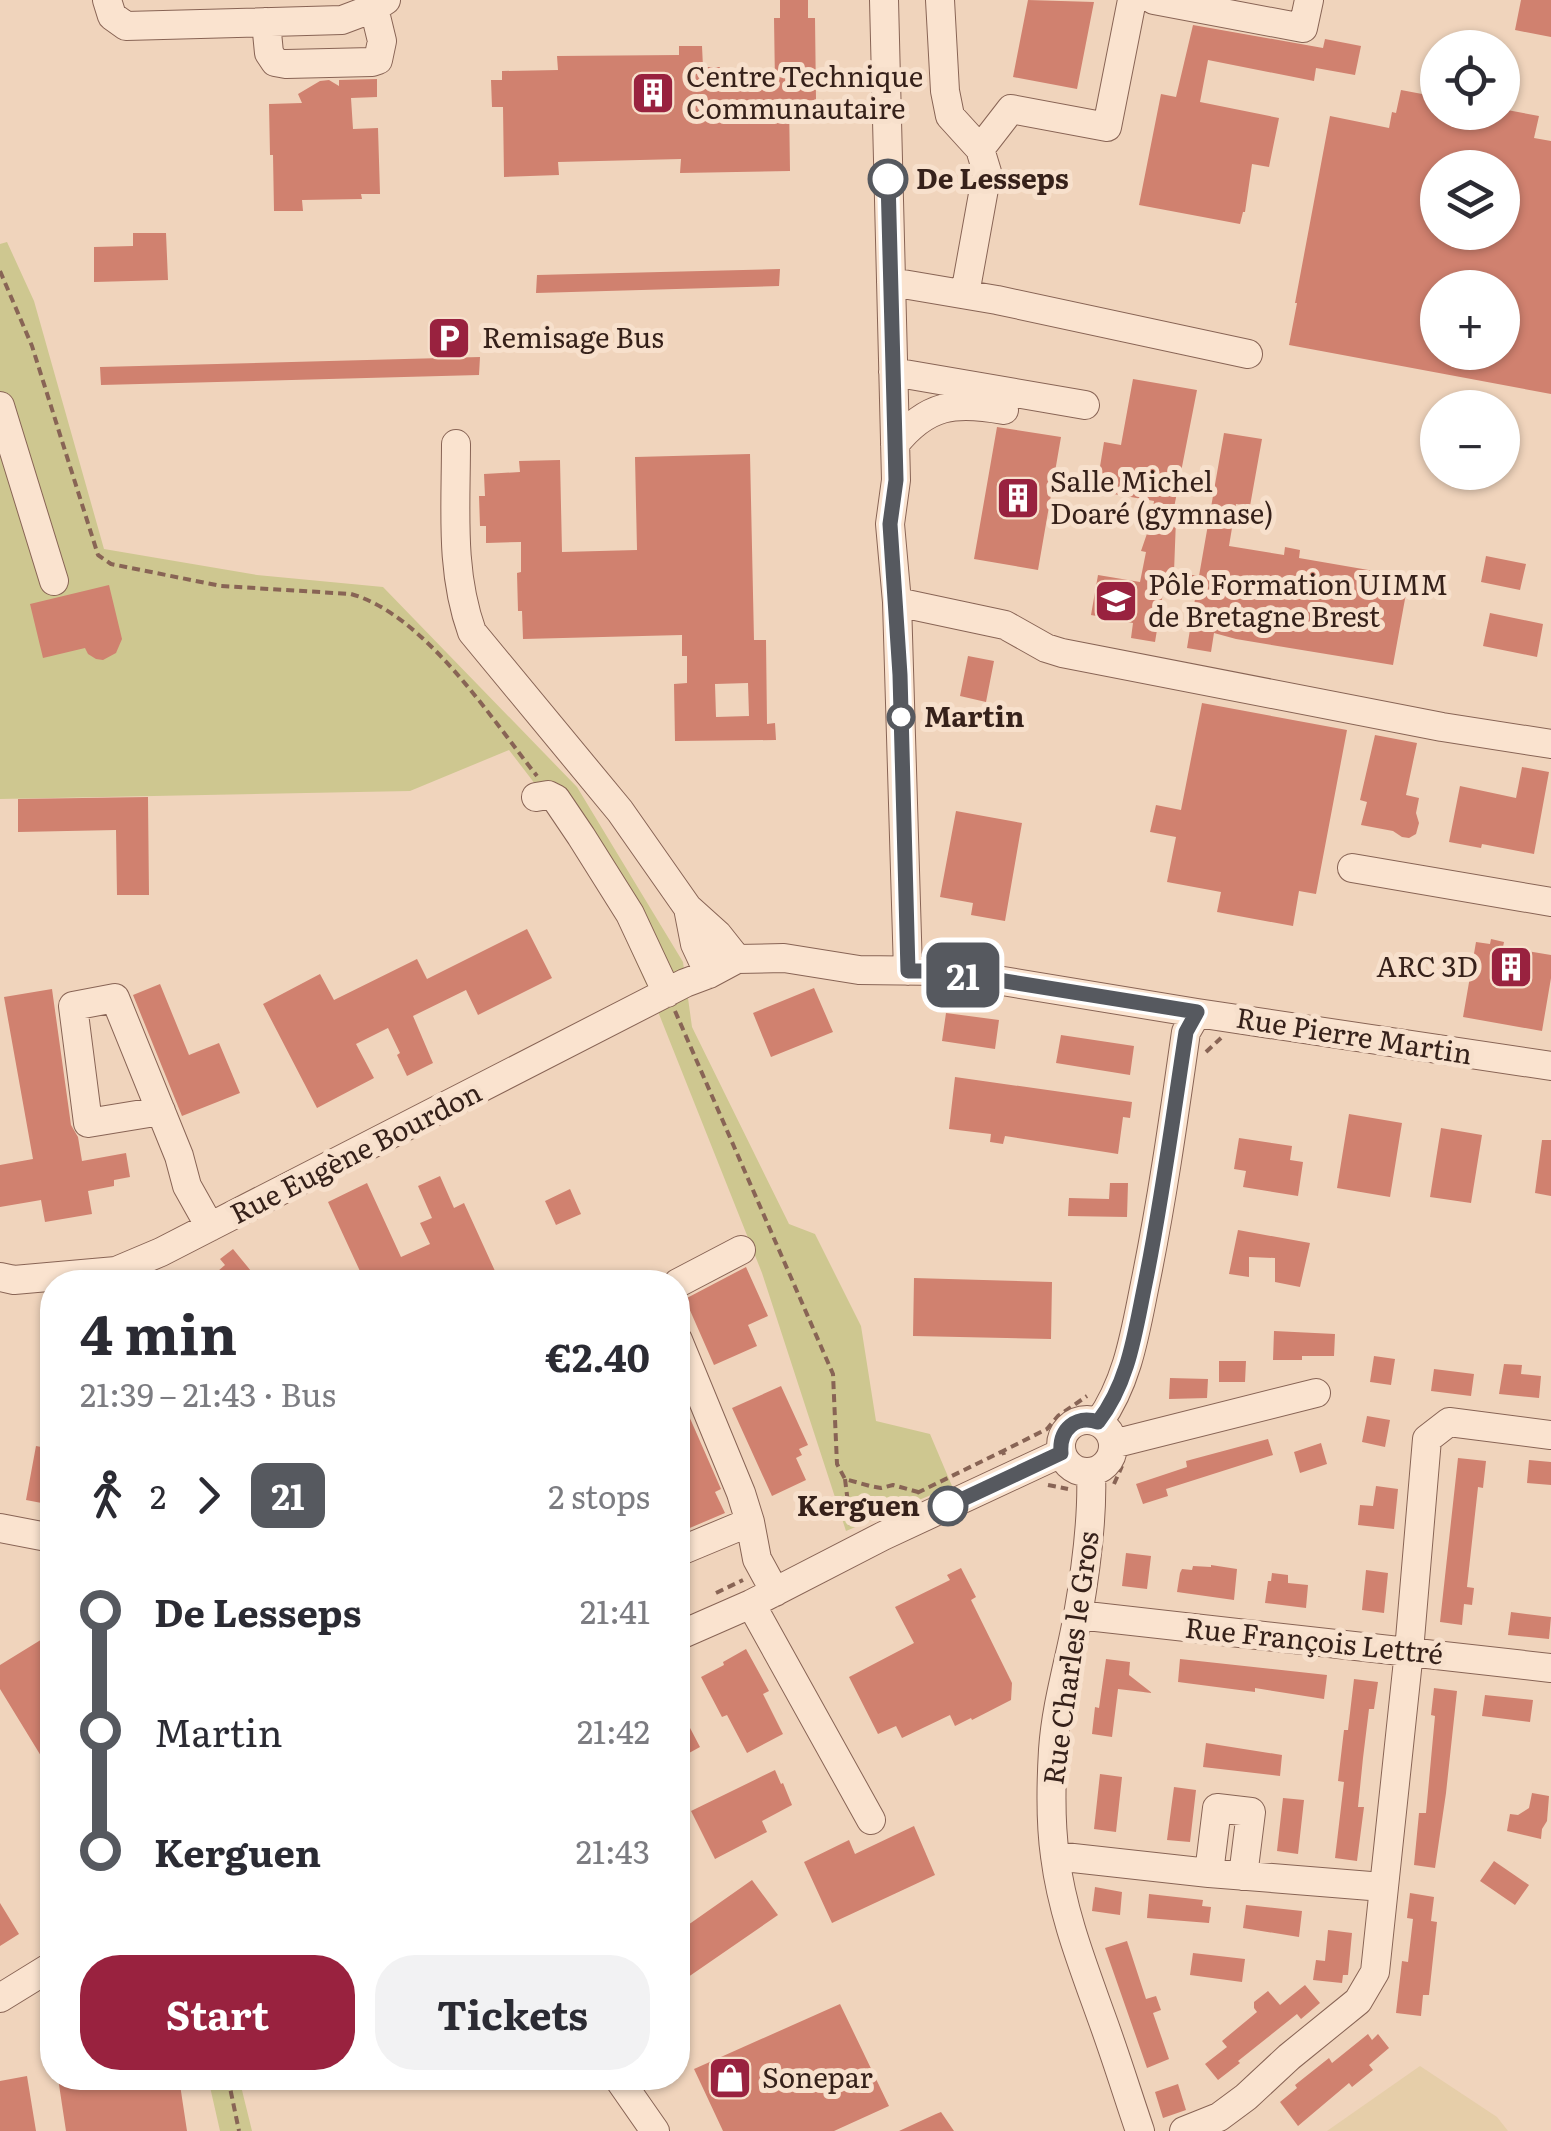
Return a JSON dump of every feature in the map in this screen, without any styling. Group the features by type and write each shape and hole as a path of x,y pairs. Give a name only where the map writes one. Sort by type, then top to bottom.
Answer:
{"street":[{"path":"107,0 112,16 126,26 266,22 342,20 380,4 382,42 378,60 275,62 269,52 266,22"},
{"path":"884,0 896,480 890,524 908,971"},
{"path":"940,0 950,116 980,149 988,172 964,294"},
{"path":"980,149 1012,108 1107,127 1132,0"},
{"path":"1154,0 1303,28 1309,0"},
{"path":"891,282 1248,354"},
{"path":"893,372 1074,413 992,419 955,404 934,410 895,444"},
{"path":"0,406 54,581"},
{"path":"456,444 455,561 462,604 472,632 620,811 688,908 737,959"},
{"path":"896,602 1005,625 1062,653 1442,727 1551,744"},
{"path":"546,798 630,914 687,983"},
{"path":"1352,868 1551,902"},
{"path":"687,983 695,944 688,908"},
{"name":"Rue Pierre Martin","path":"687,983 737,959 784,958 859,970 942,971 1551,1066"},
{"name":"Rue Eugène Bourdon","path":"129,1270 687,983"},
{"path":"161,1111 88,1123 73,1006 115,998 161,1111 179,1156 186,1186 210,1227"},
{"path":"1104,1475 1098,1470 1110,1459 1121,1384 1159,1218 1186,1032 1197,1012"},
{"path":"690,1277 741,1250"},
{"name":"Rue Eugène Bourdon","path":"7,1279 40,1278"},
{"path":"690,1369 741,1493 763,1598 871,1820"},
{"path":"1104,1475 1076,1470 1064,1460 1060,1444 1067,1428 1082,1420 1114,1435 1316,1393"},
{"path":"1184,2131 1219,2117 1246,2097 1358,2001 1374,1972 1409,1651 1427,1439 1449,1422 1551,1434"},
{"path":"690,1631 1061,1453"},
{"name":"Rue Charles le Gros","path":"1104,1475 1092,1492 1078,1614 1053,1747 1052,1812 1055,1856 1079,1957 1140,2131"},
{"path":"690,1547 750,1522"},
{"path":"0,1528 40,1536"},
{"name":"Rue François Lettré","path":"1078,1614 1551,1668"},
{"path":"1210,1873 1217,1808 1250,1812 1243,1876"},
{"path":"1055,1856 1384,1888"},
{"path":"0,1998 40,1973"},
{"path":"626,2090 654,2131"},
{"path":"1243,2131 1246,2097"}],"path":[{"path":"0,270 32,346 98,554 111,564 221,586 351,594 384,607 441,655 546,798"},
{"path":"687,983 832,1374 837,1464 844,1479 851,1527"},
{"path":"1206,1052 1222,1036"},
{"path":"1104,1475 1125,1460 1114,1435"},
{"path":"844,1479 918,1492"},
{"path":"230,2090 239,2131"}],"shaded area":[{"path":"7,242 34,301 104,549 257,575 383,587 577,787 683,962 692,1027 789,1224 815,1234 861,1326 876,1421 930,1434 952,1486 846,1531 762,1273 655,1004 578,840 509,750 410,791 0,799 0,244"},
{"path":"1420,2066 1497,2117 1508,2131 1327,2131"},
{"path":"211,2090 242,2090 252,2131 220,2131"}],"building":[{"name":"Centre Technique Communautaire","path":"780,0 808,0 808,18 815,18 816,100 789,101 790,171 680,173 681,159 558,162 559,175 504,177 503,107 492,107 491,80 502,80 502,71 558,70 557,56 679,55 679,46 702,46 703,67 720,67 720,85 775,84 774,18 780,18"},
{"path":"1028,0 1094,2 1077,89 1013,77"},
{"path":"1521,0 1551,0 1551,37 1515,30"},
{"path":"1193,25 1323,48 1325,39 1361,46 1355,75 1316,68 1314,81 1208,60 1200,102 1279,118 1269,167 1252,164 1240,224 1139,205 1161,94 1176,97"},
{"path":"377,79 377,97 351,98 353,129 378,128 380,194 361,194 362,199 302,200 303,211 274,211 269,104 302,103 298,94 320,81 329,80 339,86 339,80"},
{"path":"1401,90 1420,94 1420,130 1520,130 1520,112 1539,116 1534,138 1551,141 1551,394 1423,370 1520,370 1520,270 1420,270 1420,370 1289,345 1330,116 1389,128 1392,112 1396,113"},
{"path":"133,233 166,233 168,280 94,282 94,247 133,246"},
{"path":"780,269 779,286 536,293 537,275"},
{"path":"480,357 479,375 101,385 100,367"},
{"path":"1133,379 1197,390 1172,518 1176,519 1174,572 1199,576 1224,433 1262,439 1250,506 1236,504 1229,546 1284,555 1285,547 1300,550 1299,558 1409,577 1393,665 1214,633 1211,652 1187,648 1196,593 1164,587 1155,642 1131,638 1133,623 1091,615 1098,575 1140,582 1146,552 1141,551 1154,501 1096,491 1104,442 1121,445"},
{"name":"Salle Michel Doaré (gymnase)","path":"997,427 1061,437 1038,570 974,559"},
{"path":"750,454 754,640 766,640 767,724 775,723 776,740 675,741 674,684 687,683 682,635 523,639 517,573 521,572 521,542 486,543 486,526 480,526 479,496 485,496 484,474 520,472 519,461 560,460 562,552 637,550 635,457","holes":["748,683 749,716 716,717 715,684"]},
{"path":"1486,556 1526,564 1520,590 1481,582"},
{"path":"109,585 122,639 116,653 96,659 85,648 43,658 30,604"},
{"path":"1490,613 1543,624 1537,657 1483,646"},
{"path":"968,656 994,661 986,702 960,696"},
{"path":"1202,703 1347,730 1316,894 1299,891 1293,926 1217,912 1221,892 1167,882 1176,837 1150,832 1156,805 1181,810"},
{"path":"1375,735 1417,743 1406,795 1419,798 1419,823 1416,834 1409,838 1361,825 1367,802 1360,800"},
{"path":"1522,767 1549,772 1534,854 1449,842 1460,786 1516,798"},
{"path":"148,797 149,895 117,895 116,830 18,832 18,799"},
{"path":"956,811 1022,823 1005,921 971,915 973,903 940,897"},
{"path":"527,929 552,978 478,1015 466,990 413,1016 433,1063 407,1076 388,1028 356,1044 374,1078 317,1108 263,1004 320,974 334,1000 417,959 427,979"},
{"path":"1491,939 1504,942 1503,947 1551,955 1542,1031 1463,1017 1476,942 1490,944"},
{"path":"160,984 189,1055 219,1043 240,1093 182,1116 133,995"},
{"path":"814,988 833,1032 771,1057 753,1013"},
{"path":"52,989 71,1125 78,1137 82,1161 126,1153 130,1177 114,1180 114,1186 88,1191 92,1214 45,1222 41,1200 0,1207 0,1165 33,1159 4,997"},
{"path":"946,1013 999,1020 995,1049 942,1041"},
{"path":"1061,1035 1134,1046 1130,1075 1056,1063"},
{"path":"955,1077 1132,1102 1130,1118 1123,1117 1118,1154 1005,1136 1003,1144 990,1142 991,1134 949,1129"},
{"path":"1349,1114 1402,1123 1390,1197 1337,1188"},
{"path":"1441,1128 1482,1135 1471,1203 1430,1197"},
{"path":"1239,1138 1292,1146 1290,1160 1303,1162 1298,1196 1243,1187 1246,1171 1234,1169"},
{"path":"1542,1140 1551,1140 1551,1196 1535,1193"},
{"path":"440,1176 454,1208 464,1203 495,1270 359,1270 328,1202 367,1183 401,1257 430,1244 420,1223 432,1218 418,1186"},
{"path":"1110,1183 1128,1183 1127,1217 1068,1216 1069,1198 1109,1199"},
{"path":"570,1189 581,1214 556,1225 545,1201"},
{"path":"1238,1230 1310,1243 1300,1287 1275,1282 1275,1258 1249,1257 1249,1277 1229,1274"},
{"path":"233,1249 250,1270 219,1270 225,1265 220,1259"},
{"path":"746,1267 768,1316 748,1325 757,1346 714,1365 690,1310 690,1296"},
{"path":"914,1278 1052,1282 1051,1339 913,1336"},
{"path":"1274,1331 1335,1334 1334,1356 1273,1360"},
{"path":"1374,1356 1395,1359 1391,1385 1370,1382"},
{"path":"1219,1361 1246,1361 1245,1382 1219,1382"},
{"path":"1504,1364 1522,1365 1521,1374 1541,1376 1539,1398 1499,1394"},
{"path":"1434,1369 1474,1374 1471,1396 1431,1391"},
{"path":"1170,1378 1208,1379 1207,1398 1169,1399"},
{"path":"781,1386 808,1445 799,1449 802,1455 796,1458 806,1480 772,1496 732,1408"},
{"path":"1367,1416 1390,1420 1385,1447 1362,1442"},
{"path":"690,1418 721,1489 715,1492 725,1513 690,1528"},
{"path":"1268,1439 1273,1455 1166,1489 1168,1496 1143,1504 1136,1484 1187,1467 1186,1461"},
{"path":"1321,1443 1327,1464 1300,1473 1294,1452"},
{"path":"36,1446 40,1447 40,1503 26,1500"},
{"path":"1458,1458 1486,1461 1483,1488 1478,1487 1467,1587 1474,1588 1472,1605 1464,1604 1462,1625 1440,1622"},
{"path":"1529,1460 1551,1462 1551,1485 1527,1483"},
{"path":"1376,1486 1398,1489 1394,1529 1358,1525 1360,1505 1373,1506"},
{"path":"1126,1553 1151,1556 1147,1589 1122,1586"},
{"path":"1211,1565 1237,1569 1234,1600 1177,1592 1182,1569"},
{"path":"961,1568 976,1597 971,1600 1012,1683 1011,1700 955,1726 950,1715 902,1738 896,1726 878,1734 849,1677 914,1643 895,1607 950,1580 947,1575"},
{"path":"1366,1570 1388,1573 1384,1613 1362,1610"},
{"path":"1272,1573 1288,1575 1288,1583 1308,1585 1306,1608 1265,1603"},
{"path":"1511,1612 1551,1617 1549,1639 1508,1635"},
{"path":"40,1640 40,1754 0,1689 0,1665"},
{"path":"746,1649 769,1691 763,1694 783,1734 747,1753 701,1677"},
{"path":"1106,1659 1130,1662 1129,1675 1152,1693 1118,1689 1112,1737 1092,1734"},
{"path":"1180,1659 1327,1675 1324,1699 1178,1682"},
{"path":"1354,1679 1378,1682 1374,1709 1369,1709 1363,1758 1358,1807 1364,1807 1357,1861 1335,1858 1344,1782 1338,1781"},
{"path":"1434,1688 1457,1691 1435,1868 1414,1865 1419,1813 1426,1813"},
{"path":"1485,1695 1533,1700 1530,1722 1482,1716"},
{"path":"690,1728 700,1747 690,1752"},
{"path":"1206,1743 1282,1755 1280,1776 1203,1767"},
{"path":"775,1770 792,1805 762,1821 767,1832 715,1859 691,1811"},
{"path":"1100,1774 1122,1777 1116,1832 1094,1829"},
{"path":"1174,1787 1196,1790 1190,1842 1167,1840"},
{"path":"1532,1793 1549,1796 1541,1839 1507,1831 1510,1814 1518,1815 1529,1808"},
{"path":"1283,1798 1304,1800 1298,1854 1277,1851"},
{"path":"914,1826 935,1875 832,1923 804,1862 849,1840 855,1854"},
{"path":"1494,1861 1529,1885 1515,1905 1480,1881"},
{"path":"752,1880 778,1915 690,1976 690,1924"},
{"path":"1095,1887 1122,1892 1120,1915 1092,1911"},
{"path":"1410,1893 1434,1897 1431,1921 1437,1922 1429,1995 1423,1995 1421,2016 1396,2013 1402,1961 1408,1962 1413,1919 1407,1918"},
{"path":"1149,1894 1203,1900 1202,1906 1211,1907 1209,1923 1147,1918"},
{"path":"0,1903 19,1934 0,1946"},
{"path":"1246,1905 1302,1911 1299,1937 1243,1928"},
{"path":"1328,1930 1352,1933 1348,1975 1343,1975 1342,1983 1313,1980 1316,1960 1325,1961"},
{"path":"1127,1941 1146,1999 1156,1996 1161,2010 1153,2013 1169,2059 1147,2068 1105,1948"},
{"path":"1193,1953 1245,1959 1242,1982 1190,1975"},
{"path":"1305,1985 1320,2003 1301,2019 1297,2014 1218,2080 1205,2064 1227,2047 1222,2041 1257,2012 1254,2002 1268,1991 1280,2005"},
{"path":"840,2004 889,2106 834,2131 723,2131 694,2069"},
{"path":"1368,2034 1372,2040 1378,2034 1389,2048 1369,2065 1373,2070 1352,2087 1349,2083 1298,2126 1280,2102 1329,2058 1332,2063"},
{"path":"27,2076 36,2131 0,2131 0,2081"},
{"path":"1178,2084 1186,2110 1163,2118 1155,2092"},
{"path":"60,2090 181,2090 187,2131 66,2131"},
{"path":"941,2112 954,2131 899,2131 936,2114"}],"bus line":[{"name":"21","path":"888,179 896,480 890,524 900,675 908,971 942,971 1197,1012 1186,1032 1159,1218 1130,1355 1110,1407 1098,1422 1082,1420 1067,1428 1060,1444 1061,1453 948,1506"}],"place":[{"name":"Centre Technique Communautaire","path":"653,93"},
{"name":"De Lesseps","path":"888,179"},
{"name":"Remisage Bus","path":"449,338"},
{"name":"Salle Michel Doaré (gymnase)","path":"1018,498"},
{"name":"Pôle Formation UIMM de Bretagne Brest","path":"1116,601"},
{"name":"Martin","path":"901,717"},
{"name":"ARC 3D","path":"1511,967"},
{"name":"Kerguen","path":"948,1506"},
{"name":"Sonepar","path":"730,2078"}]}
